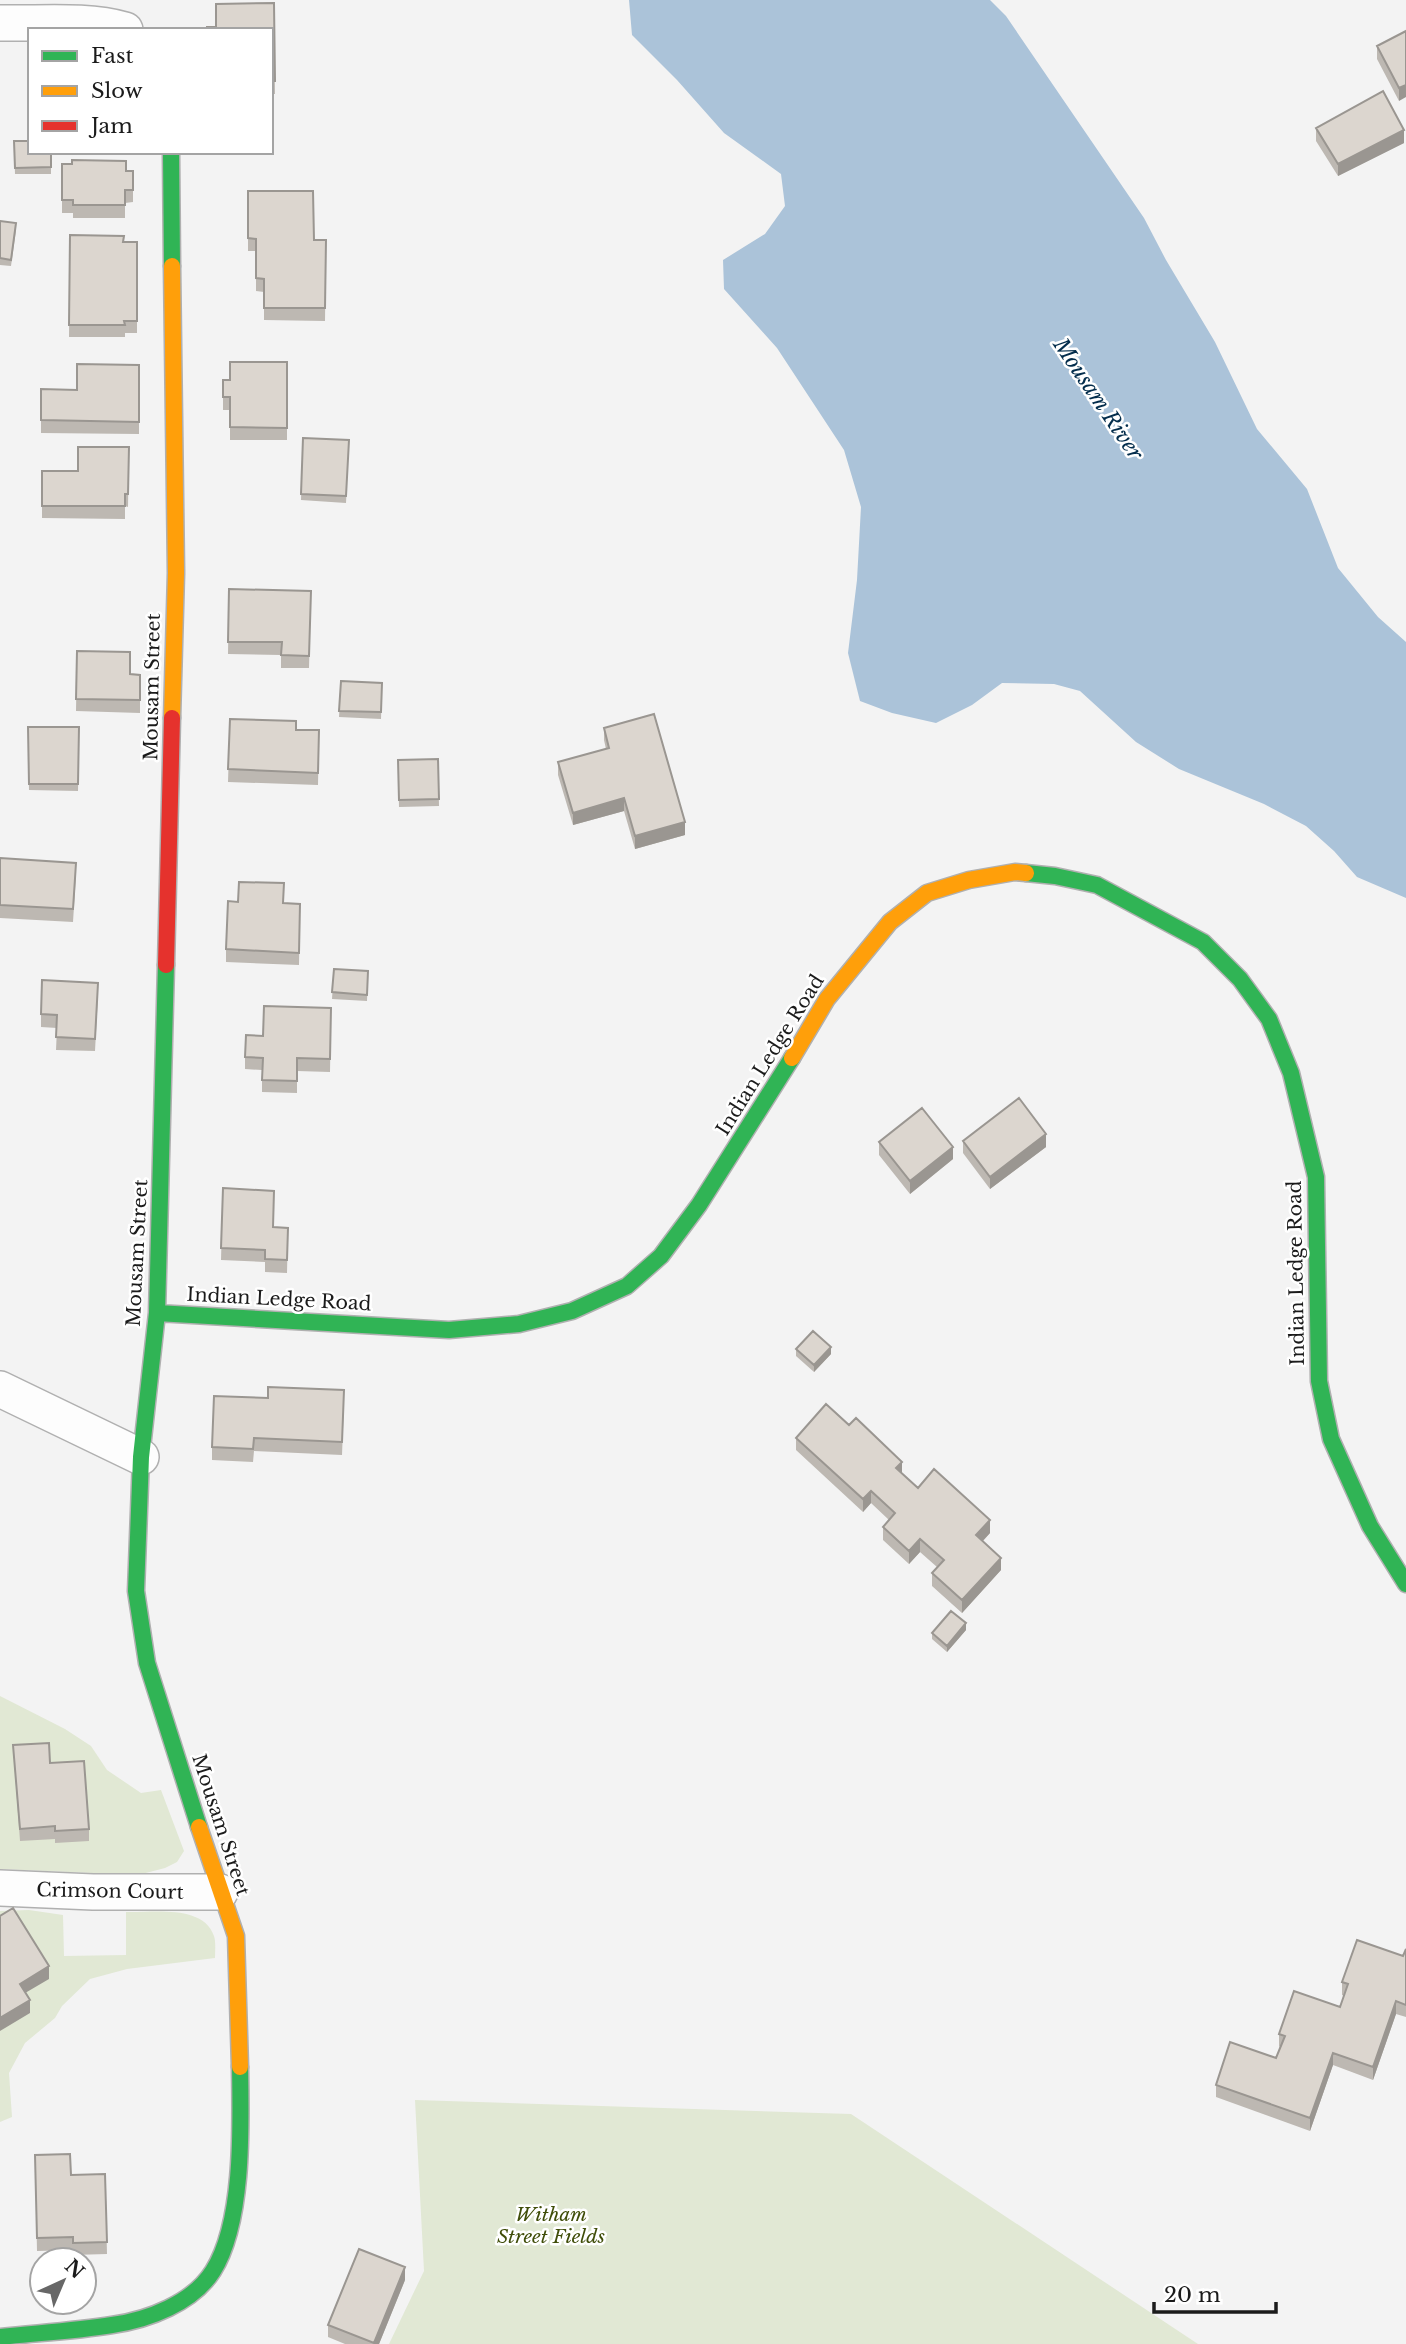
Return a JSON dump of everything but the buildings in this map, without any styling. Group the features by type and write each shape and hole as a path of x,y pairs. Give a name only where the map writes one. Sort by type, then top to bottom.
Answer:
{"street":[{"path":"0,23 83,24 119,28"},
{"name":"Mousam Street","path":"0,2337 114,2325 162,2311 194,2293 212,2273 223,2252 234,2207 241,2129 240,2006 236,1936 147,1663 136,1591 141,1457 157,1313 176,573 171,154"},
{"name":"Indian Ledge Road","path":"157,1313 449,1330 519,1324 572,1311 627,1286 661,1256 699,1205 778,1083 827,999 890,922 927,893 969,880 1015,872 1055,876 1097,885 1203,942 1240,979 1269,1019 1291,1073 1316,1177 1320,1381 1331,1439 1370,1526 1406,1584"},
{"path":"0,1389 141,1457"},
{"name":"Crimson Court","path":"0,1888 93,1892 220,1892"}],"green space":[{"path":"0,1696 65,1729 91,1746 107,1770 141,1793 161,1790 184,1851 177,1862 138,1875 0,1869"},
{"path":"29,1910 63,1915 64,1956 126,1955 126,1912 176,1912 199,1919 208,1926 215,1938 215,1958 127,1969 90,1979 62,2006 55,2018 25,2043 9,2073 12,2117 0,2122 0,1911"},
{"name":"Witham Street Fields","path":"415,2100 851,2114 1198,2344 389,2344 424,2271"}],"water":[{"name":"Mousam River","path":"629,0 990,0 1006,16 1144,218 1215,342 1257,429 1307,489 1338,568 1378,617 1406,642 1406,898 1357,877 1334,851 1306,826 1264,804 1179,769 1136,742 1080,691 1054,684 1002,683 972,705 936,723 892,713 860,701 848,653 857,580 861,507 844,450 777,348 724,289 723,260 765,234 785,206 781,174 724,133 632,35"}],"traffic: fast":[{"path":"171,154 172,266"},
{"path":"1026,873 1097,885 1203,942 1240,979 1269,1019 1291,1073 1316,1177 1319,1381 1331,1439 1370,1526 1406,1584"},
{"path":"166,965 157,1313 141,1457 136,1591 147,1663 199,1827"},
{"path":"157,1313 449,1330 519,1324 572,1311 627,1286 661,1256 699,1205 792,1058"},
{"path":"0,2337 126,2323 155,2314 182,2301 204,2282 223,2251 235,2200 240,2144 240,2067"}],"traffic: slow":[{"path":"172,266 176,573 172,718"},
{"path":"792,1058 827,999 890,922 927,893 969,880 1015,872 1026,873"},
{"path":"199,1827 236,1936 240,2067"}],"traffic: jam":[{"path":"166,965 172,718"}]}
